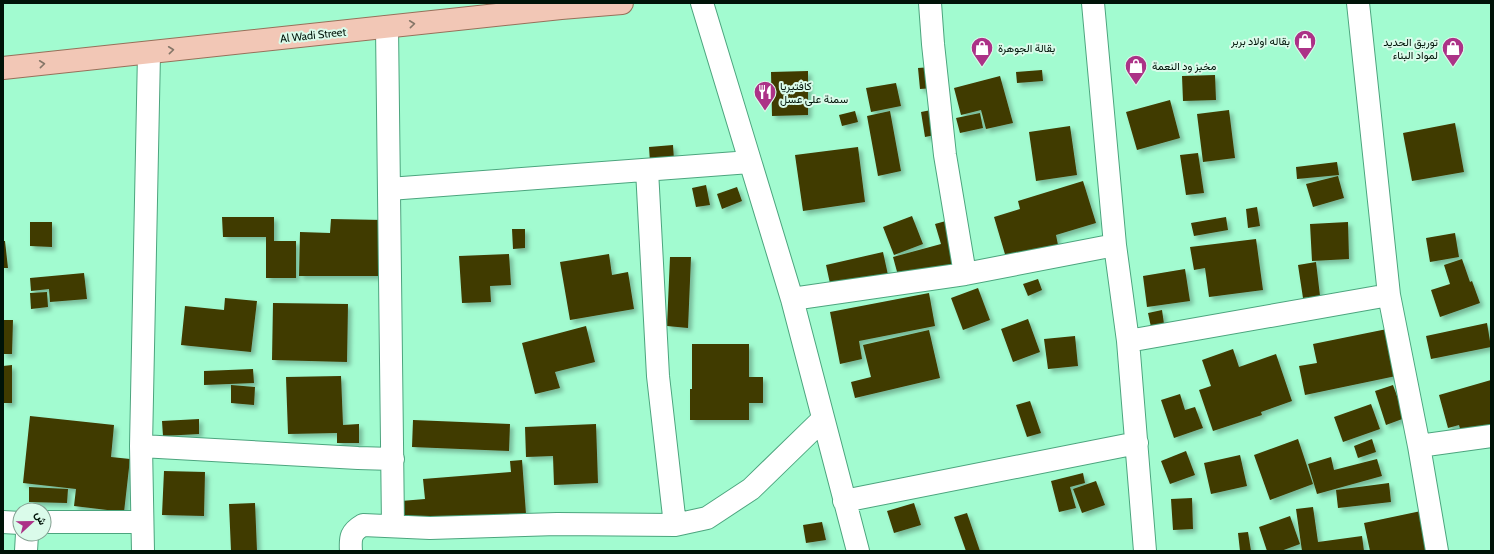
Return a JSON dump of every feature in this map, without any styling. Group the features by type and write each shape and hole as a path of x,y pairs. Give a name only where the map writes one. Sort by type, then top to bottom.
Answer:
{"main road":[{"name":"Al Wadi Street","path":"3,68 561,8 622,3"}],"street":[{"path":"702,3 792,299 822,419 858,551"},
{"path":"930,3 933,44 946,155 965,274"},
{"path":"1093,3 1115,245 1128,341 1145,551"},
{"path":"1358,3 1388,295 1419,446 1437,551"},
{"path":"387,27 393,526"},
{"path":"143,551 141,446 149,53"},
{"path":"390,189 750,162"},
{"path":"647,170 658,376 675,525"},
{"path":"792,299 965,274 1115,245"},
{"path":"1128,341 1388,295"},
{"path":"351,551 350,540 355,530 363,525 430,528 557,524 675,525 707,518 751,489 822,419"},
{"path":"1419,446 1491,436"},
{"path":"844,501 1137,443"},
{"path":"141,446 393,459"},
{"path":"52,522 142,522"}],"building":[{"path":"932,67 934,88 920,89 918,68"},
{"path":"1042,70 1043,81 1017,83 1016,72"},
{"path":"808,71 808,115 772,116 771,72"},
{"path":"1215,75 1216,100 1183,101 1182,76"},
{"path":"1000,76 1013,123 986,129 981,110 961,115 954,88"},
{"path":"896,83 901,106 871,112 866,88"},
{"path":"1170,100 1180,138 1137,150 1126,112"},
{"path":"936,109 940,134 925,137 921,112"},
{"path":"1229,110 1235,158 1203,162 1197,114"},
{"path":"855,111 858,122 842,126 839,115"},
{"path":"890,111 901,171 878,176 867,116"},
{"path":"980,113 983,128 960,133 956,118"},
{"path":"1455,123 1464,172 1412,181 1403,133"},
{"path":"1070,126 1077,175 1036,181 1029,132"},
{"path":"673,145 674,160 650,162 649,147"},
{"path":"858,147 865,202 803,211 795,155"},
{"path":"1198,153 1204,193 1186,195 1180,155"},
{"path":"1337,162 1339,175 1297,179 1296,167"},
{"path":"1338,176 1344,198 1313,207 1306,184"},
{"path":"1083,181 1096,223 1056,235 1058,245 1007,261 994,217 1020,209 1018,201"},
{"path":"706,185 710,205 696,207 692,188"},
{"path":"737,187 742,201 722,209 717,194"},
{"path":"1257,207 1260,226 1248,228 1246,209"},
{"path":"912,216 923,244 894,255 883,227"},
{"path":"222,217 274,217 274,241 296,241 296,278 266,278 266,237 223,237"},
{"path":"1226,217 1228,230 1194,236 1191,223"},
{"path":"331,219 383,220 383,276 299,276 300,232 330,233"},
{"path":"953,219 965,260 899,279 893,257 941,244 935,224"},
{"path":"30,222 52,222 52,247 30,246"},
{"path":"1348,222 1349,259 1312,261 1310,224"},
{"path":"512,229 525,229 525,248 513,249"},
{"path":"1455,233 1459,257 1430,262 1426,238"},
{"path":"1256,239 1263,290 1209,297 1205,268 1194,270 1190,247"},
{"path":"3,241 5,241 8,268 3,268"},
{"path":"883,252 888,275 831,288 826,265"},
{"path":"509,254 511,285 490,286 491,302 462,303 459,256"},
{"path":"609,254 612,275 628,272 634,309 570,320 560,262"},
{"path":"670,257 691,257 688,328 667,326"},
{"path":"1462,259 1470,282 1472,281 1480,303 1440,317 1431,290 1450,284 1444,265"},
{"path":"1316,262 1320,296 1303,298 1298,265"},
{"path":"1185,269 1190,301 1147,307 1143,276"},
{"path":"84,273 87,299 50,302 49,289 31,291 30,278"},
{"path":"1038,279 1042,290 1028,296 1023,284"},
{"path":"978,288 990,320 963,330 951,298"},
{"path":"47,292 48,307 31,309 30,293"},
{"path":"929,293 935,326 859,341 862,359 840,364 830,312"},
{"path":"225,298 257,301 251,352 181,345 185,306 224,310"},
{"path":"273,303 348,304 347,362 272,360"},
{"path":"1162,310 1164,324 1151,327 1148,313"},
{"path":"1028,319 1040,352 1013,362 1001,329"},
{"path":"3,320 13,320 12,354 3,354"},
{"path":"1487,323 1491,347 1431,359 1426,336"},
{"path":"586,326 595,362 555,372 560,388 535,394 522,343"},
{"path":"1387,329 1396,376 1305,395 1299,366 1317,363 1313,344"},
{"path":"929,330 940,378 855,398 851,382 871,377 863,345"},
{"path":"1075,336 1078,366 1048,369 1044,339"},
{"path":"692,344 749,344 749,377 763,377 763,403 749,403 749,420 690,420"},
{"path":"1233,349 1239,367 1276,354 1292,401 1261,412 1262,415 1213,431 1199,390 1211,386 1202,360"},
{"path":"12,365 12,403 3,403 3,366"},
{"path":"253,369 254,383 204,385 204,371"},
{"path":"341,376 343,425 359,424 359,443 337,443 337,433 288,434 286,377"},
{"path":"1491,380 1491,428 1462,436 1459,425 1448,428 1439,395"},
{"path":"231,385 255,387 254,405 231,403"},
{"path":"1393,385 1405,418 1386,425 1375,391"},
{"path":"1180,394 1185,410 1195,407 1203,428 1174,438 1161,400"},
{"path":"1030,401 1041,433 1027,437 1016,405"},
{"path":"1371,404 1380,429 1343,442 1334,417"},
{"path":"30,416 114,425 111,457 130,459 124,512 74,506 76,489 23,483"},
{"path":"199,419 199,434 163,436 162,421"},
{"path":"413,420 510,424 509,451 412,447"},
{"path":"596,424 598,483 554,485 553,456 526,457 525,427"},
{"path":"1298,439 1313,484 1270,500 1254,455"},
{"path":"1372,439 1376,452 1358,458 1354,446"},
{"path":"1186,451 1195,475 1170,484 1161,461"},
{"path":"1240,455 1247,486 1211,494 1204,463"},
{"path":"1331,457 1334,470 1377,459 1382,476 1317,494 1308,464"},
{"path":"522,460 526,514 403,522 401,501 425,499 423,479 511,472 510,461"},
{"path":"164,471 205,472 204,516 162,515"},
{"path":"1083,473 1085,483 1070,487 1076,508 1059,512 1051,481"},
{"path":"1096,481 1105,505 1082,513 1073,489"},
{"path":"1389,483 1391,502 1338,508 1336,490"},
{"path":"29,487 68,489 67,503 29,502"},
{"path":"1192,498 1193,529 1173,530 1171,499"},
{"path":"255,503 257,551 231,551 229,504"},
{"path":"914,503 921,525 894,533 887,511"},
{"path":"1313,507 1318,542 1362,536 1364,551 1302,551 1296,509"},
{"path":"1421,511 1429,550 1370,551 1364,523"},
{"path":"967,513 980,551 966,551 954,517"},
{"path":"1290,516 1300,544 1281,551 1267,551 1259,527"},
{"path":"822,522 826,540 806,543 803,525"},
{"path":"1248,532 1251,551 1240,551 1238,533"}],"place":[{"name":"بقاله اولاد بربر","path":"1305,60"},
{"name":"بقالة الجوهرة","path":"982,68"},
{"name":"توريق الحديد لمواد البناء","path":"1453,68"},
{"name":"مخبز ود النعمة","path":"1136,86"},
{"name":"كافتيريا سمنة على عسل","path":"765,112"}]}
